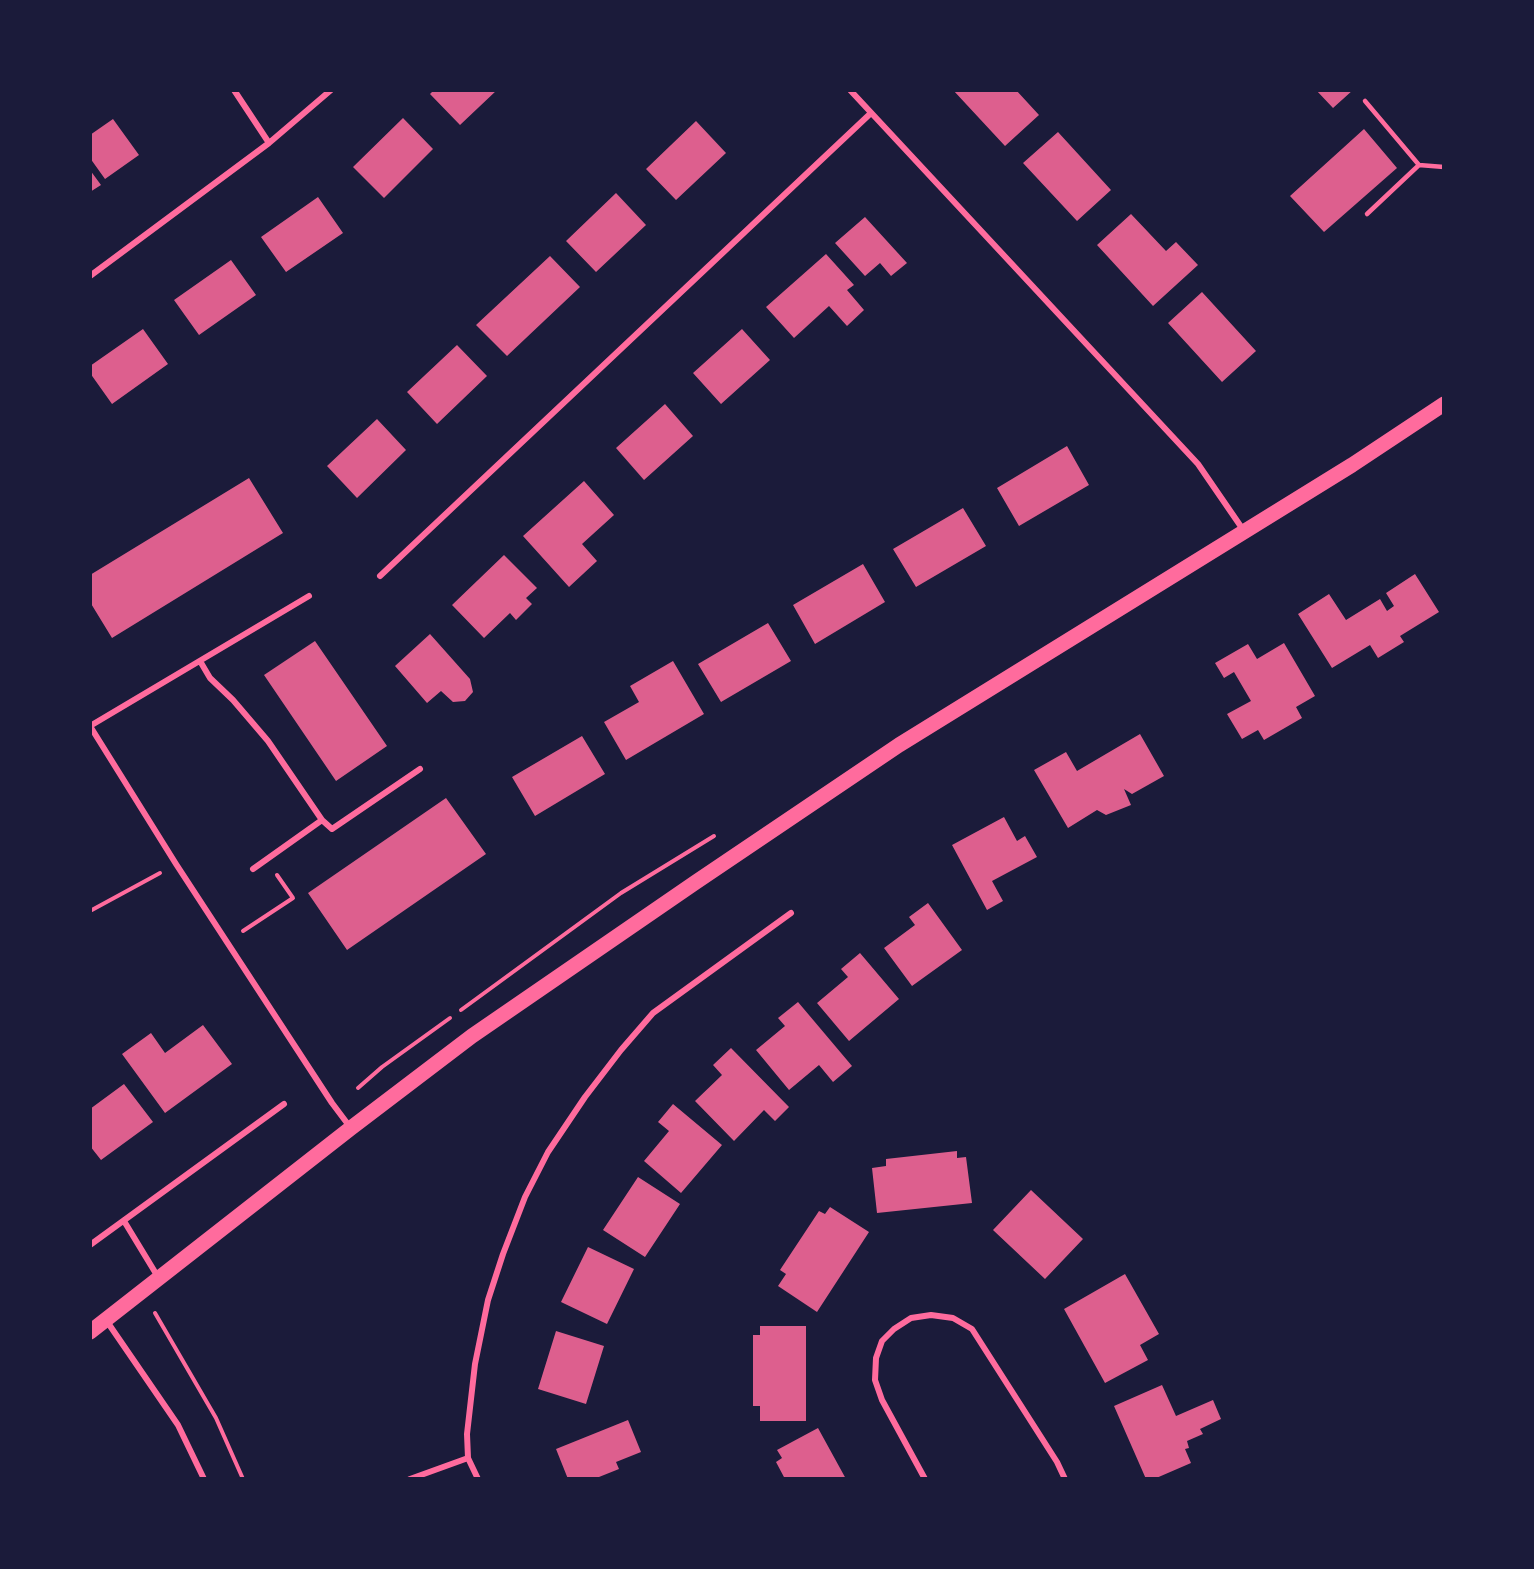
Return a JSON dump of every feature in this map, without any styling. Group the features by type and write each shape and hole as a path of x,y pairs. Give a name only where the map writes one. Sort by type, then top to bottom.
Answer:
{"main road":[{"path":"90,1332 472,1036 889,752 1245,531 1444,404"}],"street":[{"path":"234,90 269,143"},
{"path":"90,276 269,143 331,90"},
{"path":"850,90 1198,464 1245,531"},
{"path":"380,576 871,113"},
{"path":"309,596 90,726 176,864 332,1103 351,1128"},
{"path":"200,661 210,678 233,700 268,741 322,820 332,829 420,769"},
{"path":"253,869 322,820"},
{"path":"478,1479 468,1458 467,1434 475,1364 488,1300 525,1197 548,1152 592,1088 653,1013 791,913"},
{"path":"90,1245 284,1104"},
{"path":"124,1221 159,1278"},
{"path":"925,1479 882,1400 876,1380 876,1359 882,1341 894,1329 911,1318 931,1315 953,1318 972,1329 1057,1462 1065,1479"},
{"path":"106,1320 178,1425 204,1479"},
{"path":"410,1479 468,1458"}],"lane":[{"path":"1365,101 1419,165 1444,167"},
{"path":"1367,214 1419,165"}],"path":[{"path":"227,942 293,898 266,860"},
{"path":"90,911 176,864"},
{"path":"152,1308 210,1408 243,1479"}],"building":[{"path":"434,90 497,90 460,125 430,94"},
{"path":"953,90 1016,90 1039,115 1005,146"},
{"path":"1316,90 1353,90 1333,108"},
{"path":"403,118 433,149 384,198 353,167"},
{"path":"113,119 139,155 105,179 90,158 90,135"},
{"path":"696,121 726,153 676,200 646,169"},
{"path":"1364,129 1397,168 1324,232 1290,196"},
{"path":"1058,132 1111,190 1077,221 1023,163"},
{"path":"90,170 101,185 90,192"},
{"path":"616,193 646,225 596,272 566,241"},
{"path":"318,197 343,233 286,272 261,237"},
{"path":"1131,214 1166,251 1176,242 1198,265 1153,306 1097,245"},
{"path":"865,217 907,263 891,276 880,263 865,276 835,243"},
{"path":"826,254 854,285 847,290 864,310 847,326 829,306 794,338 766,307"},
{"path":"550,256 580,287 507,356 476,325"},
{"path":"231,260 256,295 199,335 174,300"},
{"path":"1202,292 1256,351 1222,382 1168,323"},
{"path":"143,329 168,364 112,404 90,373 90,366"},
{"path":"742,329 770,360 721,404 693,373"},
{"path":"457,345 487,376 437,424 407,392"},
{"path":"665,404 693,436 644,480 616,448"},
{"path":"377,419 406,450 357,498 327,466"},
{"path":"1067,446 1089,485 1019,526 997,488"},
{"path":"249,478 283,533 112,638 90,602 90,575"},
{"path":"584,481 614,515 582,544 597,561 569,587 523,536"},
{"path":"963,508 986,546 916,587 893,549"},
{"path":"504,555 537,588 526,598 532,604 516,620 510,613 484,638 452,605"},
{"path":"863,564 885,602 815,644 793,605"},
{"path":"1415,574 1439,612 1400,636 1404,642 1378,658 1370,645 1332,668 1298,614 1329,594 1346,620 1380,599 1387,611 1394,606 1386,593"},
{"path":"768,623 791,661 721,702 698,664"},
{"path":"430,634 470,679 473,692 465,701 453,702 441,691 427,703 395,666"},
{"path":"315,641 387,746 336,781 264,675"},
{"path":"1284,643 1315,696 1296,707 1302,718 1264,740 1258,730 1242,739 1227,714 1251,701 1234,672 1224,678 1215,663 1248,644 1257,659"},
{"path":"673,661 704,714 626,760 604,722 639,702 630,686"},
{"path":"1140,734 1164,776 1132,794 1124,789 1131,805 1106,815 1097,810 1068,828 1034,770 1066,752 1077,771"},
{"path":"582,736 605,774 535,816 512,777"},
{"path":"446,798 486,854 347,950 308,893"},
{"path":"1004,817 1017,841 1025,836 1037,857 992,881 1003,901 987,910 952,845"},
{"path":"928,903 962,950 912,986 884,948 915,925 909,917"},
{"path":"860,953 899,999 849,1041 817,1003 848,977 841,969"},
{"path":"798,1002 852,1066 833,1082 819,1065 789,1090 756,1050 785,1026 778,1018"},
{"path":"203,1025 232,1064 165,1113 122,1054 151,1033 165,1053"},
{"path":"731,1048 789,1107 775,1121 764,1110 734,1141 695,1101 722,1075 713,1065"},
{"path":"124,1084 153,1122 101,1160 90,1146 90,1109"},
{"path":"673,1104 722,1145 681,1193 644,1161 669,1131 658,1122"},
{"path":"957,1151 957,1158 966,1157 972,1203 877,1213 872,1168 886,1166 886,1159"},
{"path":"638,1177 680,1204 645,1257 603,1230"},
{"path":"1031,1190 1083,1239 1045,1279 993,1230"},
{"path":"830,1207 869,1232 817,1312 778,1286 786,1274 780,1270 819,1211 825,1214"},
{"path":"588,1247 634,1269 607,1324 561,1302"},
{"path":"1125,1274 1159,1334 1140,1345 1148,1360 1105,1383 1064,1309"},
{"path":"760,1326 806,1326 806,1421 760,1421 760,1406 753,1406 753,1335 760,1335"},
{"path":"556,1331 604,1346 586,1404 538,1389"},
{"path":"1162,1385 1176,1416 1213,1400 1221,1419 1200,1429 1203,1434 1187,1441 1189,1448 1185,1449 1191,1463 1154,1479 1146,1479 1114,1406"},
{"path":"628,1420 641,1452 616,1462 619,1469 594,1479 568,1479 556,1449"},
{"path":"818,1428 846,1479 785,1479 776,1462 782,1458 777,1450"}]}
